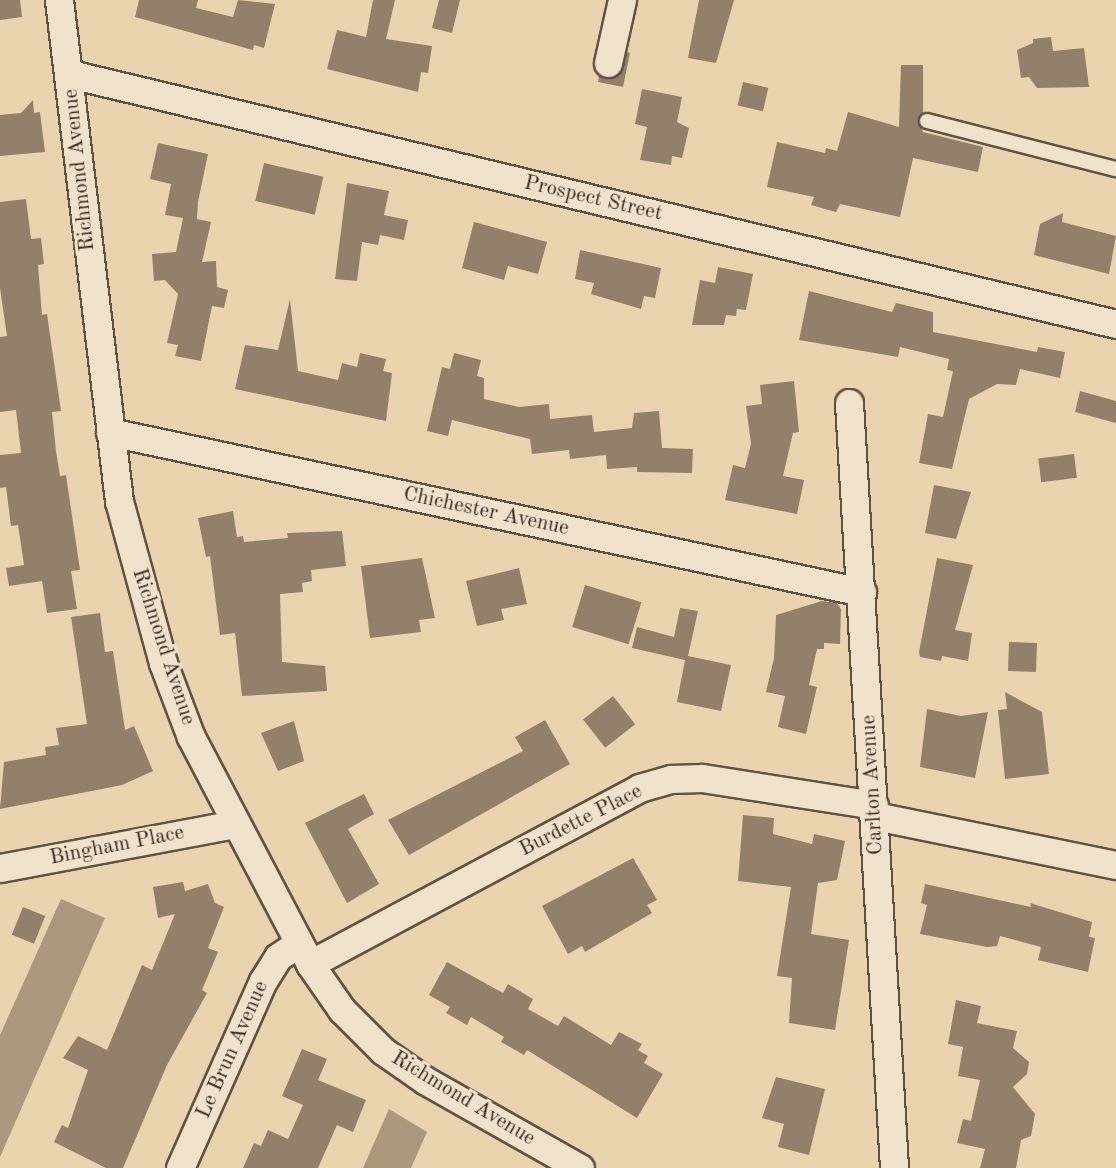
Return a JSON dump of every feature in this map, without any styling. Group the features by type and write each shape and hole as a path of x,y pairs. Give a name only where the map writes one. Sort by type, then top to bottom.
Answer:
{"street":[{"name":"Richmond Avenue","path":"59,0 70,74 119,501 163,663 191,737 234,824 305,954 342,1010 383,1050 426,1082 579,1168"},
{"path":"608,63 622,0"},
{"name":"Prospect Street","path":"70,74 1116,324"},
{"name":"Carlton Avenue","path":"849,403 875,811 894,1168"},
{"name":"Chichester Avenue","path":"110,432 862,592"},
{"name":"Burdette Place","path":"305,954 639,788 671,779 702,778 875,811 1116,866"},
{"name":"Bingham Place","path":"0,868 234,824"},
{"name":"Le Brun Avenue","path":"180,1168 263,981 278,957 305,954"}],"lane":[{"path":"927,121 1116,169"}],"shaded area":[{"path":"61,899 105,918 0,1157 0,1035"},
{"path":"389,1109 427,1132 411,1168 363,1168"}],"building":[{"path":"0,0 20,0 22,17 0,20"},
{"path":"139,0 198,0 196,8 233,17 238,0 275,4 264,48 254,45 253,50 135,17"},
{"path":"373,0 395,0 386,39 432,46 428,73 421,72 418,92 327,69 337,30 366,37"},
{"path":"439,0 460,0 452,33 432,28"},
{"path":"699,0 734,0 716,63 688,58"},
{"path":"1051,37 1053,51 1084,48 1089,87 1037,88 1029,77 1021,78 1017,50 1033,43 1033,39"},
{"path":"627,52 630,53 623,87 598,82 599,76 619,74"},
{"path":"901,65 923,65 923,113 918,119 923,132 983,147 978,172 913,158 900,217 840,204 836,212 811,205 814,197 767,187 777,142 825,153 826,148 837,151 848,112 899,127"},
{"path":"743,82 768,88 763,111 738,105"},
{"path":"642,89 682,97 677,122 689,128 682,158 672,156 671,165 640,160 647,127 635,124"},
{"path":"33,100 34,113 40,112 45,152 0,156 0,115 21,113"},
{"path":"158,143 208,154 198,202 197,219 211,222 202,262 216,261 217,287 228,290 224,308 212,306 201,361 175,356 178,345 167,343 178,294 165,280 154,281 152,254 176,252 183,218 165,215 171,184 150,179"},
{"path":"264,163 323,177 315,215 255,201"},
{"path":"347,183 389,191 384,215 408,220 404,240 380,235 378,245 362,242 357,281 335,279"},
{"path":"26,199 31,239 41,238 44,264 38,265 42,315 47,314 61,411 52,412 56,451 60,476 66,475 80,570 71,571 77,609 47,613 42,581 9,586 6,568 24,565 18,525 11,526 6,487 0,488 0,455 21,453 16,410 0,412 0,337 7,336 0,288 0,202"},
{"path":"1063,213 1062,222 1116,236 1109,274 1034,255 1040,224"},
{"path":"474,222 547,242 538,274 508,266 504,280 462,268"},
{"path":"580,250 661,268 655,298 644,296 641,309 591,294 594,283 575,279"},
{"path":"718,267 753,274 746,310 737,309 736,316 726,315 724,325 692,325 700,280 715,283"},
{"path":"809,291 892,312 896,303 933,312 933,332 1037,352 1038,347 1065,352 1060,378 1020,369 1016,385 997,384 969,399 952,469 919,463 928,414 943,417 953,371 947,370 949,359 900,347 898,357 799,340"},
{"path":"290,299 298,371 338,380 342,363 357,367 360,353 386,359 383,371 392,373 386,421 235,389 245,345 278,350"},
{"path":"454,353 481,360 477,376 484,378 484,399 519,407 549,404 550,419 592,415 594,432 632,428 634,413 659,411 662,448 693,449 692,473 637,472 637,467 607,469 606,455 570,459 569,450 532,454 530,439 452,420 448,436 427,431 442,367 450,369"},
{"path":"794,381 799,432 793,433 783,476 804,480 797,514 725,500 733,465 745,468 751,444 746,406 762,404 760,385"},
{"path":"1080,391 1116,401 1116,423 1075,412"},
{"path":"1074,454 1077,478 1041,482 1038,458"},
{"path":"934,485 971,492 956,539 925,533"},
{"path":"233,511 237,537 243,536 244,542 288,538 287,533 342,531 346,566 311,570 312,581 302,583 303,592 280,594 282,662 325,666 327,691 242,696 235,633 220,635 210,556 206,557 198,518"},
{"path":"422,558 435,618 419,620 421,632 370,638 361,566"},
{"path":"937,558 973,565 955,630 972,633 968,661 942,656 941,661 920,657 919,652"},
{"path":"519,568 527,604 501,609 504,620 477,626 466,581"},
{"path":"585,585 641,602 629,644 572,627"},
{"path":"822,601 837,603 841,609 840,644 824,643 824,649 817,649 809,685 817,687 806,734 778,727 785,696 766,692 774,658 776,615"},
{"path":"680,608 698,611 688,656 731,665 721,711 677,702 685,660 632,648 637,627 674,637"},
{"path":"100,613 105,652 113,651 125,730 134,726 153,771 122,785 0,809 4,762 46,755 45,747 59,745 56,728 87,724 71,617"},
{"path":"1009,642 1037,643 1036,672 1008,671"},
{"path":"1005,692 1042,712 1049,774 1005,779 998,710 1007,709"},
{"path":"613,696 635,724 605,748 583,719"},
{"path":"927,709 961,716 988,712 975,778 920,767"},
{"path":"545,720 570,764 409,855 388,820 523,751 515,737"},
{"path":"294,721 304,761 278,771 261,733"},
{"path":"364,794 374,814 348,829 379,884 347,903 305,823"},
{"path":"743,815 774,818 773,834 812,844 814,834 845,841 837,880 818,883 811,934 849,940 835,1030 789,1023 792,978 777,976 791,887 738,881"},
{"path":"633,858 657,900 647,905 652,913 585,952 582,946 568,954 542,906"},
{"path":"183,882 185,891 208,884 215,903 224,907 208,948 218,952 202,990 207,993 167,1065 123,1168 106,1168 54,1142 62,1125 68,1128 88,1070 63,1058 78,1036 107,1050 142,965 152,970 175,914 158,918 153,887"},
{"path":"925,884 1031,907 1030,903 1092,922 1089,937 1095,938 1088,972 1038,960 1041,947 1000,936 997,946 987,947 920,934 927,905 921,903"},
{"path":"23,907 45,916 34,944 12,935"},
{"path":"447,962 503,993 508,984 533,999 528,1009 558,1026 564,1016 611,1045 619,1032 642,1044 638,1050 648,1056 644,1063 663,1074 637,1118 527,1050 524,1055 501,1042 504,1037 471,1017 467,1025 446,1013 450,1007 429,995"},
{"path":"956,1000 981,1006 977,1023 1017,1031 1013,1048 1029,1062 1027,1074 1013,1087 1035,1114 1031,1136 1021,1140 1016,1168 980,1168 985,1149 957,1143 963,1119 971,1121 980,1080 958,1076 963,1047 948,1044"},
{"path":"302,1049 327,1059 318,1080 366,1100 353,1132 337,1125 318,1168 243,1168 254,1143 261,1146 268,1130 288,1139 303,1105 282,1096"},
{"path":"776,1077 825,1089 809,1155 778,1147 784,1124 762,1118"}]}
